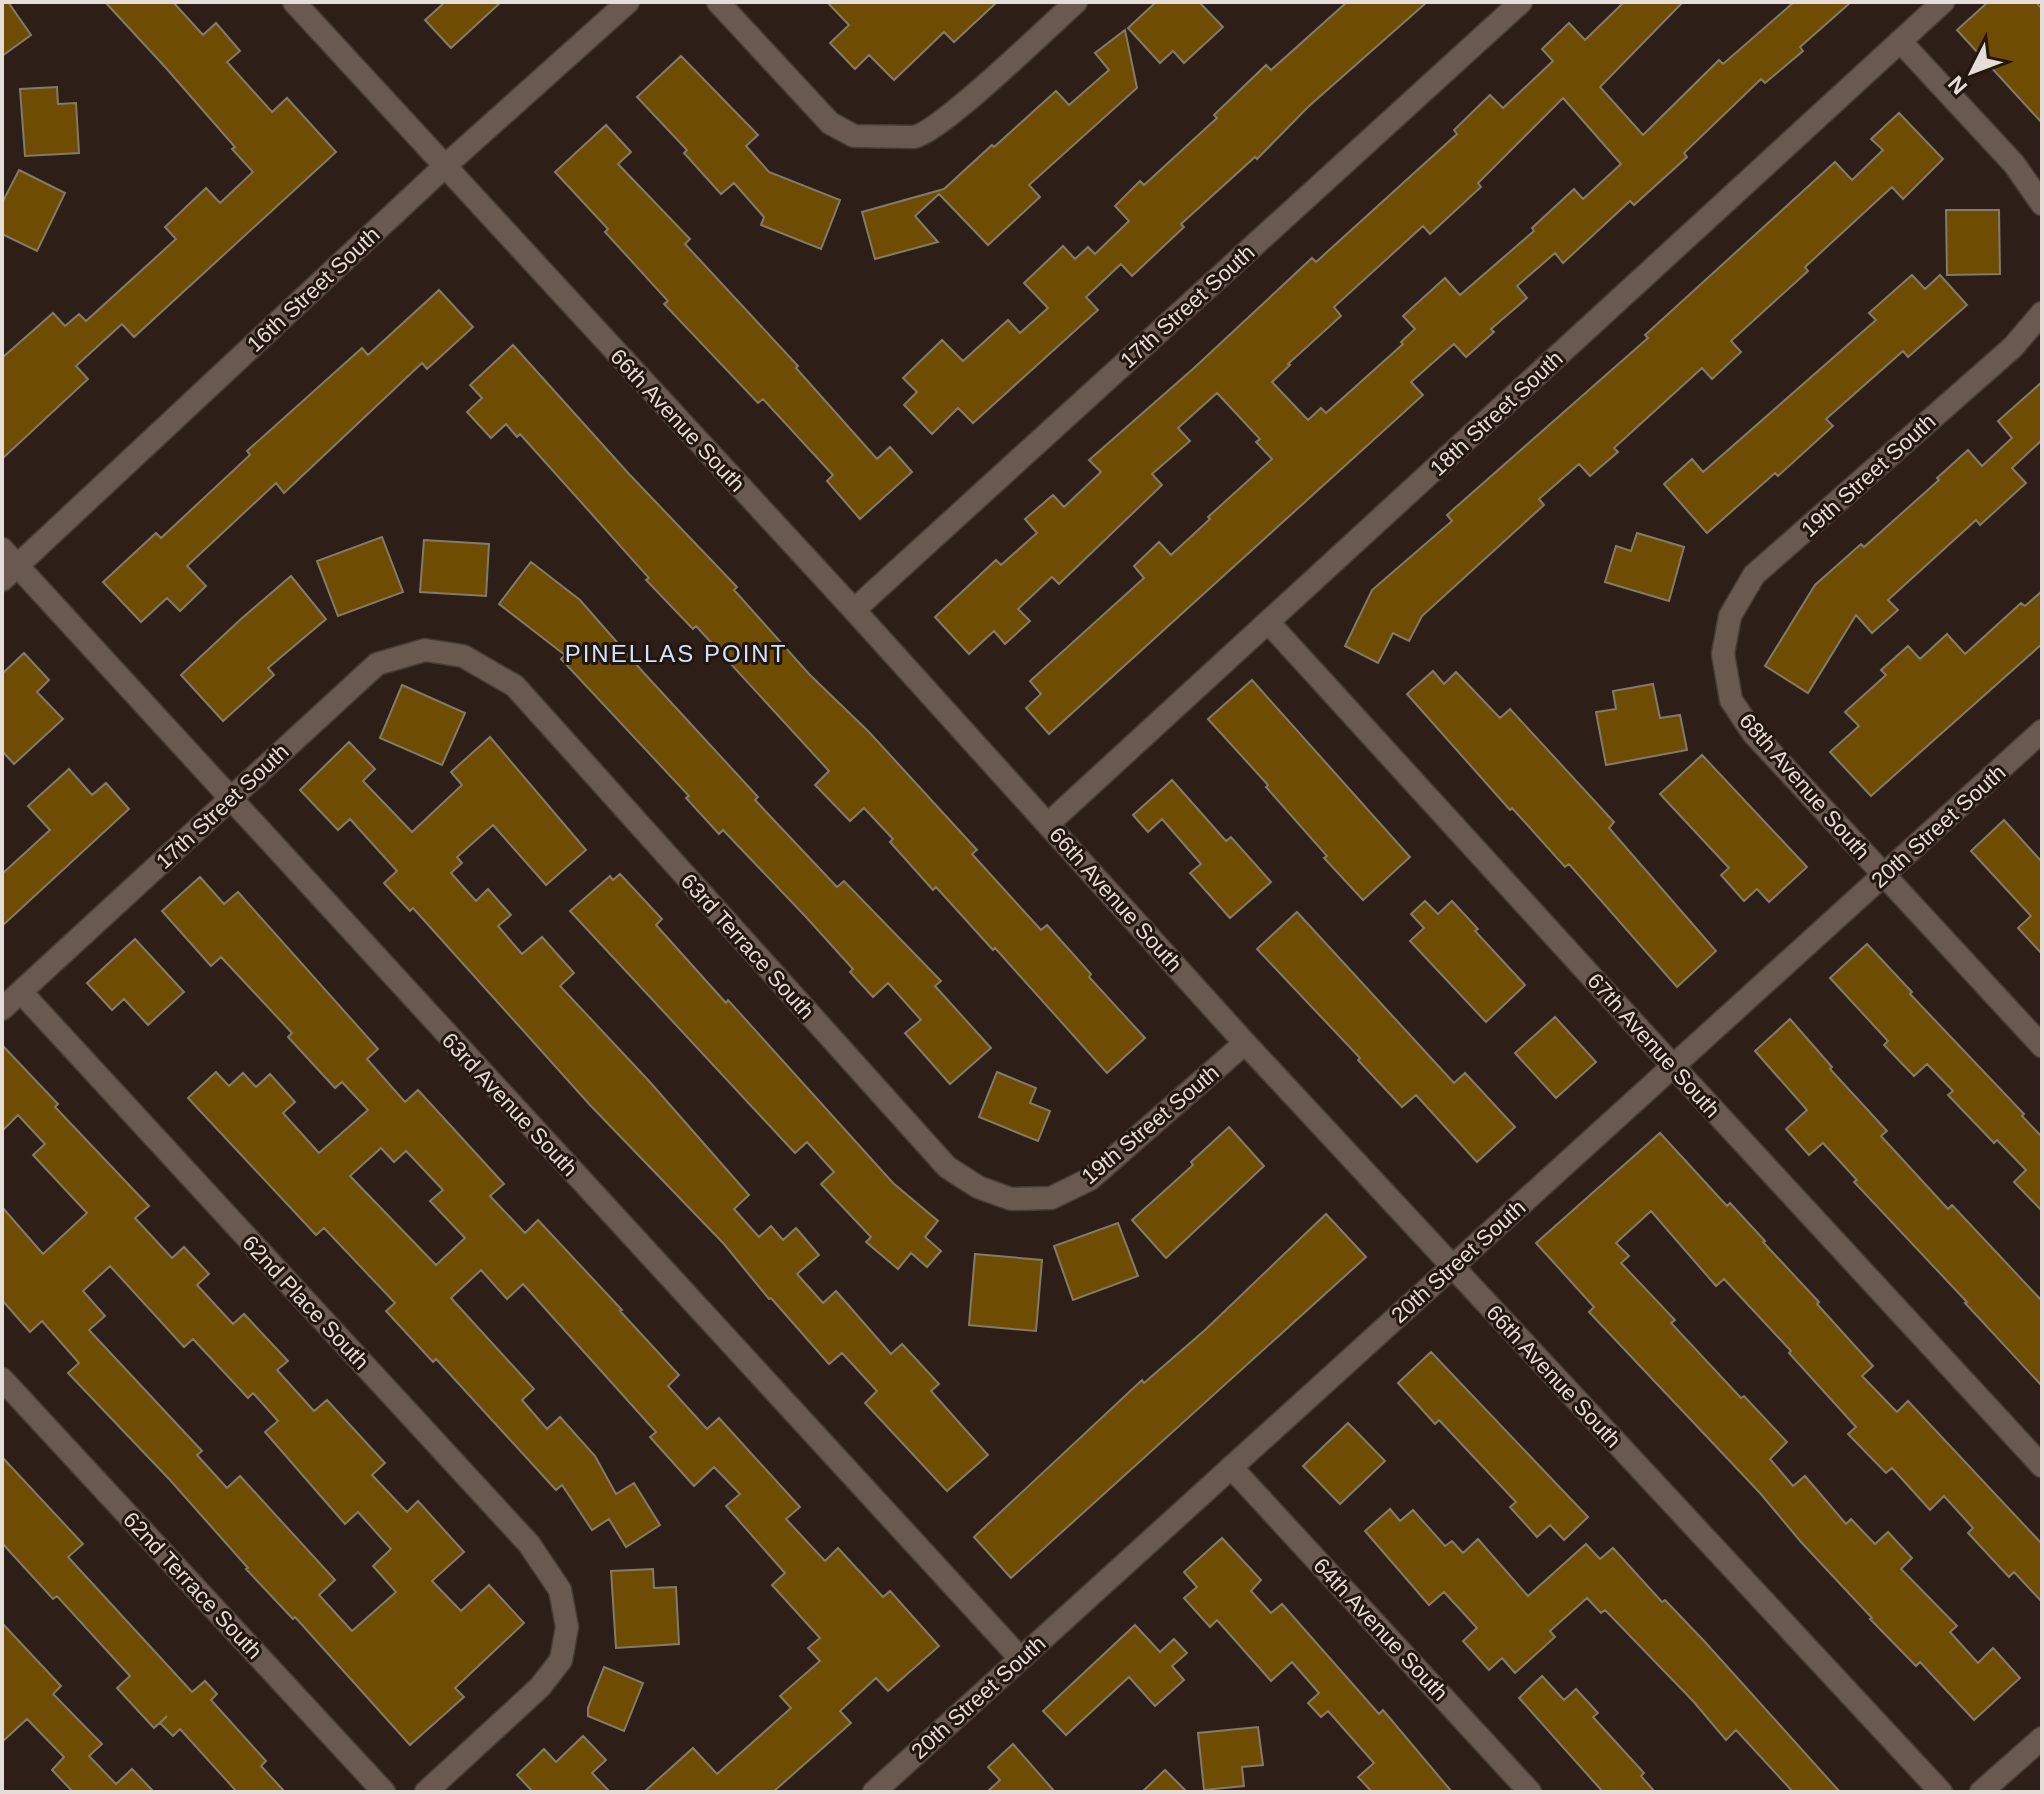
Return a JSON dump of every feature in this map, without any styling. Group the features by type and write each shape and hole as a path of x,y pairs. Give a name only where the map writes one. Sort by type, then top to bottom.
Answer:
{"street":[{"name":"66th Avenue South","path":"294,2 854,610 1245,1043 1941,1792"},
{"name":"16th Street South","path":"7,565 628,2"},
{"path":"718,2 830,123 854,136 914,137 923,135 956,109 1076,2"},
{"name":"17th Street South","path":"854,610 1521,2"},
{"name":"18th Street South","path":"1048,824 1943,2"},
{"path":"1900,41 2014,164 2042,204"},
{"name":"19th Street South","path":"1723,654 1730,616 1754,575 2013,347 2042,313"},
{"name":"63rd Avenue South","path":"7,565 229,799 1020,1658"},
{"name":"67th Avenue South","path":"1268,622 2042,1466"},
{"name":"17th Street South","path":"2,1009 377,664 425,650 463,656"},
{"name":"68th Avenue South","path":"1723,654 1731,700 1753,733 2042,1046"},
{"name":"63rd Terrace South","path":"463,656 515,686 947,1167 978,1187 1011,1199 1051,1198"},
{"name":"20th Street South","path":"874,1792 2042,731"},
{"name":"62nd Place South","path":"21,992 529,1544 560,1590 567,1627 561,1660 540,1687 426,1792"},
{"name":"19th Street South","path":"1051,1198 1090,1179 1245,1043"},
{"name":"62nd Terrace South","path":"2,1379 384,1792"},
{"name":"64th Avenue South","path":"1231,1467 1530,1792"},
{"path":"1981,1792 2042,1738"}],"building":[{"path":"2,2 8,2 31,35 2,56"},
{"path":"105,2 173,2 203,35 216,23 240,51 227,62 272,112 287,98 336,152 134,337 122,324 76,366 88,379 2,459 2,358 53,313 65,326 79,314 86,321 176,239 165,227 206,188 220,203 253,172 232,149 235,147"},
{"path":"445,2 501,2 451,48 425,20"},
{"path":"827,2 997,2 954,42 944,32 894,80 869,55 855,69 830,43 849,25"},
{"path":"1156,2 1199,2 1223,27 1184,63 1173,51 1160,63 1128,28"},
{"path":"1347,2 1427,2 1308,107 1257,159 1255,157 1181,224 1184,227 1132,276 1121,264 1086,297 1098,310 973,423 958,408 932,434 904,405 917,392 903,378 942,340 963,361 1008,320 1020,333 1048,308 1024,283 1063,246 1075,259 1088,247 1095,254 1129,221 1115,206 1140,181 1144,185 1217,118 1214,115 1266,65 1271,70"},
{"path":"1624,2 1683,2 1600,87 1643,135 1719,60 1723,64 1794,2 1851,2 1800,47 1803,51 1765,83 1761,79 1684,153 1687,157 1634,205 1630,201 1563,263 1555,253 1517,286 1527,298 1491,329 1494,332 1466,357 1454,344 1411,382 1423,395 1049,734 1026,708 1041,694 1030,681 1144,578 1134,566 1159,542 1171,555 1272,459 1256,442 1260,439 1217,393 1178,428 1190,441 1152,474 1162,485 1059,584 1052,577 1018,609 1030,621 1005,644 994,631 969,654 935,617 996,560 1001,565 1037,533 1025,519 1053,495 1064,507 1101,472 1089,460 1312,258 1316,262 1457,134 1454,130 1490,95 1503,108 1553,61 1542,49 1569,23 1585,40","holes":["1563,98 1621,164 1583,199 1574,189 1532,228 1534,231 1460,295 1445,278 1403,316 1415,329 1401,342 1403,344 1326,413 1321,408 1308,420 1272,382 1341,316 1334,307 1423,226 1430,234 1481,187 1478,183"]},
{"path":"1988,2 2036,2 2042,9 2042,123 1957,30"},
{"path":"1125,30 1137,88 1029,185 1040,197 988,245 939,194 915,216 938,242 875,259 862,212 944,189 1056,91 1069,105 1109,70 1095,53"},
{"path":"681,56 758,135 746,146 769,172 840,200 821,249 761,225 764,217 734,183 721,194 684,153 687,150 637,97"},
{"path":"57,87 58,104 76,103 79,153 25,156 20,89"},
{"path":"1899,113 1943,159 1903,199 1892,187 1805,267 1808,271 1731,341 1741,352 1712,379 1702,368 1614,448 1618,452 1590,476 1579,464 1539,499 1544,505 1422,616 1409,641 1393,633 1378,663 1345,646 1372,590 1452,521 1447,515 1648,338 1645,335 1835,162 1852,180 1883,150 1871,139"},
{"path":"606,125 631,152 618,164 690,239 685,244 798,366 796,368 877,459 890,447 912,472 860,519 827,481 833,475 763,399 758,403 664,304 668,301 555,172"},
{"path":"19,170 65,193 37,251 2,234 2,203"},
{"path":"1946,210 1999,210 2000,274 1947,275"},
{"path":"1912,275 1925,289 1940,275 1967,305 1908,357 1903,351 1826,419 1833,426 1778,476 1775,473 1707,533 1664,484 1692,459 1703,472 1876,320 1869,313"},
{"path":"439,290 473,327 427,369 422,363 284,493 276,483 187,566 206,586 180,611 167,598 141,622 103,582 156,533 161,538 250,455 247,451 362,348 368,355"},
{"path":"513,345 629,474 737,587 734,590 809,674 869,732 977,850 972,854 1041,930 1047,925 1145,1038 1107,1073 995,948 993,950 936,887 933,890 864,808 850,821 815,785 829,771 696,626 693,629 646,580 649,578 520,434 517,437 506,424 491,438 467,412 482,398 470,385"},
{"path":"2042,382 2042,440 2012,468 2026,483 1980,525 1976,520 1888,600 1898,610 1872,633 1856,615 1808,693 1765,666 1815,585 1861,544 1864,547 1968,450 1982,466 2012,438 1998,421"},
{"path":"1637,533 1684,547 1669,601 1605,582 1616,546 1631,551"},
{"path":"382,537 403,592 338,616 317,561"},
{"path":"424,540 489,544 486,596 420,592"},
{"path":"531,562 580,600 758,797 755,800 837,887 844,881 941,981 935,986 991,1048 950,1084 905,1033 921,1020 888,983 873,997 850,972 853,969 806,917 723,830 719,834 686,798 689,796 561,659 565,655 499,604"},
{"path":"291,576 326,619 268,668 274,675 223,721 181,675"},
{"path":"2042,591 2042,644 1871,796 1830,752 1859,726 1845,712 1886,675 1881,670 1908,646 1920,659 1947,634 1965,654 2021,603 2025,606"},
{"path":"24,653 49,680 37,692 63,719 14,764 2,751 2,674"},
{"path":"1433,671 1444,684 1456,672 1500,718 1510,709 1614,822 1609,828 1716,951 1677,987 1569,864 1565,867 1512,808 1510,810 1407,694"},
{"path":"1252,680 1410,857 1363,900 1324,858 1327,856 1266,787 1268,785 1208,719"},
{"path":"1653,684 1660,718 1680,715 1687,750 1606,765 1596,712 1616,709 1613,691"},
{"path":"402,685 465,713 442,765 380,738"},
{"path":"490,737 586,850 546,885 493,825 457,857 462,863 451,873 476,901 488,889 511,915 498,926 522,954 542,937 574,973 560,986 749,1195 734,1209 759,1237 771,1226 783,1240 796,1228 819,1255 797,1274 823,1303 836,1291 891,1354 902,1344 939,1384 931,1391 988,1455 947,1491 865,1403 877,1391 842,1353 829,1364 724,1244 590,1105 413,908 410,911 384,883 397,871 350,819 338,830 300,790 349,742 375,769 363,781 412,832 462,785 451,772"},
{"path":"1702,755 1807,867 1769,902 1757,889 1744,901 1721,875 1729,868 1660,794"},
{"path":"69,769 92,795 106,783 129,809 2,926 2,874 50,830 28,806"},
{"path":"1172,780 1226,841 1231,837 1271,882 1230,918 1190,873 1201,864 1162,819 1148,832 1133,815"},
{"path":"2004,820 2042,862 2042,954 2018,928 2031,916 1971,851"},
{"path":"620,874 662,919 656,925 726,1003 728,1000 893,1183 938,1221 925,1237 941,1251 927,1267 911,1253 898,1269 866,1242 871,1237 821,1184 834,1172 807,1142 795,1153 570,911 610,876 613,880"},
{"path":"200,877 224,904 238,892 378,1049 367,1059 405,1102 418,1090 504,1184 490,1196 525,1233 538,1220 679,1375 668,1386 707,1429 719,1418 800,1507 786,1519 825,1561 838,1548 883,1597 890,1591 939,1646 888,1691 876,1678 840,1711 851,1723 773,1792 644,1792 693,1748 717,1774 791,1708 780,1696 820,1661 808,1648 820,1638 772,1585 785,1573 726,1506 740,1494 714,1467 694,1486 650,1437 656,1432 523,1284 507,1299 481,1270 451,1298 534,1389 522,1400 547,1429 560,1417 595,1456 616,1494 634,1483 660,1525 626,1547 609,1519 592,1530 562,1485 556,1490 436,1359 433,1362 386,1311 395,1303 324,1228 316,1235 188,1098 216,1072 229,1086 243,1073 256,1087 270,1074 295,1102 283,1113 319,1153 368,1110 342,1082 335,1088 288,1037 292,1033 221,957 211,966 162,911","holes":["381,1148 394,1162 406,1151 443,1190 430,1201 465,1238 436,1265 350,1176"]},
{"path":"1425,901 1438,914 1452,901 1525,985 1486,1022 1410,941 1424,928 1411,914"},
{"path":"1297,912 1454,1083 1465,1073 1515,1127 1477,1162 1416,1095 1402,1107 1257,949"},
{"path":"135,939 184,992 148,1025 124,999 112,1010 87,983"},
{"path":"1867,944 2042,1137 2042,1211 2014,1182 2026,1170 1997,1140 1994,1143 1948,1095 1953,1091 1927,1064 1914,1076 1884,1045 1888,1041 1830,978"},
{"path":"1555,1017 1596,1062 1556,1098 1515,1053"},
{"path":"1790,1019 1832,1067 1830,1069 1887,1131 1881,1136 1948,1209 1952,1205 2042,1301 2042,1386 1854,1182 1857,1180 1823,1143 1809,1155 1786,1129 1807,1110 1755,1051"},
{"path":"2,1045 58,1104 55,1107 149,1206 135,1218 172,1258 184,1247 209,1274 197,1285 233,1324 244,1314 288,1361 277,1370 314,1411 327,1400 385,1463 372,1475 407,1512 418,1501 464,1552 432,1581 461,1611 489,1585 524,1623 455,1688 464,1697 410,1745 295,1617 293,1619 246,1569 170,1480 68,1373 79,1363 42,1321 30,1332 2,1300 2,1207 43,1254 87,1213 33,1155 45,1144 18,1115 2,1131","holes":["110,1266 184,1347 193,1339 248,1398 253,1393 278,1421 265,1432 345,1524 358,1512 391,1549 373,1566 396,1592 352,1631 319,1595 335,1580 240,1476 227,1488 197,1455 202,1451 89,1330 105,1316 83,1291"]},
{"path":"997,1072 1036,1088 1030,1103 1050,1111 1038,1141 979,1117"},
{"path":"1229,1127 1264,1166 1166,1258 1132,1220 1193,1165 1191,1162"},
{"path":"1660,1133 1727,1206 1730,1203 1765,1241 1873,1366 1862,1376 1897,1412 1908,1401 2042,1544 2042,1602 2014,1572 2009,1577 1968,1533 1973,1528 1944,1496 1930,1510 1892,1468 1886,1473 1848,1434 1856,1427 1789,1353 1791,1351 1724,1279 1716,1286 1651,1211 1616,1243 1629,1256 1621,1263 1675,1320 1671,1323 1787,1442 1770,1459 1793,1486 1805,1476 1846,1524 1851,1519 1875,1544 1888,1532 1912,1558 1901,1569 1957,1626 1950,1632 1978,1663 1993,1648 2020,1678 1974,1720 1920,1662 1916,1666 1870,1619 1760,1493 1589,1312 1594,1307 1536,1243"},
{"path":"1326,1214 1366,1257 1011,1578 974,1537 1142,1380 1144,1383 1205,1330"},
{"path":"1118,1223 1138,1276 1073,1300 1054,1246"},
{"path":"975,1254 1042,1260 1036,1331 969,1325"},
{"path":"1431,1352 1588,1517 1564,1540 1550,1525 1537,1537 1510,1507 1516,1502 1439,1420 1435,1424 1398,1383"},
{"path":"1348,1423 1385,1461 1340,1504 1303,1466"},
{"path":"2,1457 83,1544 68,1557 192,1692 205,1681 217,1694 211,1700 266,1761 261,1766 285,1792 237,1792 180,1729 173,1736 160,1723 167,1716 154,1728 117,1688 130,1676 57,1596 53,1599 2,1543"},
{"path":"1390,1509 1400,1521 1413,1510 1445,1546 1452,1541 1463,1553 1478,1539 1528,1596 1586,1544 1600,1559 1613,1548 1662,1602 1665,1600 1705,1642 1840,1792 1793,1792 1736,1730 1726,1740 1693,1701 1605,1610 1601,1613 1587,1598 1550,1631 1555,1637 1515,1673 1502,1658 1489,1670 1463,1641 1477,1628 1444,1592 1429,1605 1365,1531"},
{"path":"1222,1538 1261,1580 1251,1591 1271,1613 1282,1604 1379,1714 1383,1710 1452,1792 1372,1792 1358,1777 1374,1763 1328,1711 1321,1717 1308,1703 1319,1693 1292,1662 1271,1681 1217,1620 1210,1627 1184,1598 1197,1587 1184,1572"},
{"path":"653,1569 654,1588 676,1587 679,1644 616,1648 611,1571"},
{"path":"2,1623 61,1686 53,1694 102,1744 89,1756 116,1784 132,1769 154,1792 73,1792 52,1770 64,1757 27,1719 2,1742"},
{"path":"1135,1625 1160,1652 1174,1639 1187,1653 1172,1666 1184,1680 1155,1706 1129,1677 1066,1735 1043,1711"},
{"path":"604,1667 643,1683 624,1731 588,1716 588,1708"},
{"path":"1542,1676 1564,1700 1576,1689 1598,1713 1593,1717 1644,1773 1641,1776 1655,1792 1603,1792 1519,1698"},
{"path":"1258,1727 1263,1765 1242,1767 1244,1786 1204,1790 1198,1733"},
{"path":"583,1736 606,1760 592,1773 610,1792 533,1792 517,1775 544,1749 556,1762"},
{"path":"1013,1744 1055,1792 987,1792 1000,1780 988,1767"},
{"path":"1165,1770 1187,1792 1142,1792"}],"district":[{"name":"PINELLAS POINT","path":"676,654"}]}
